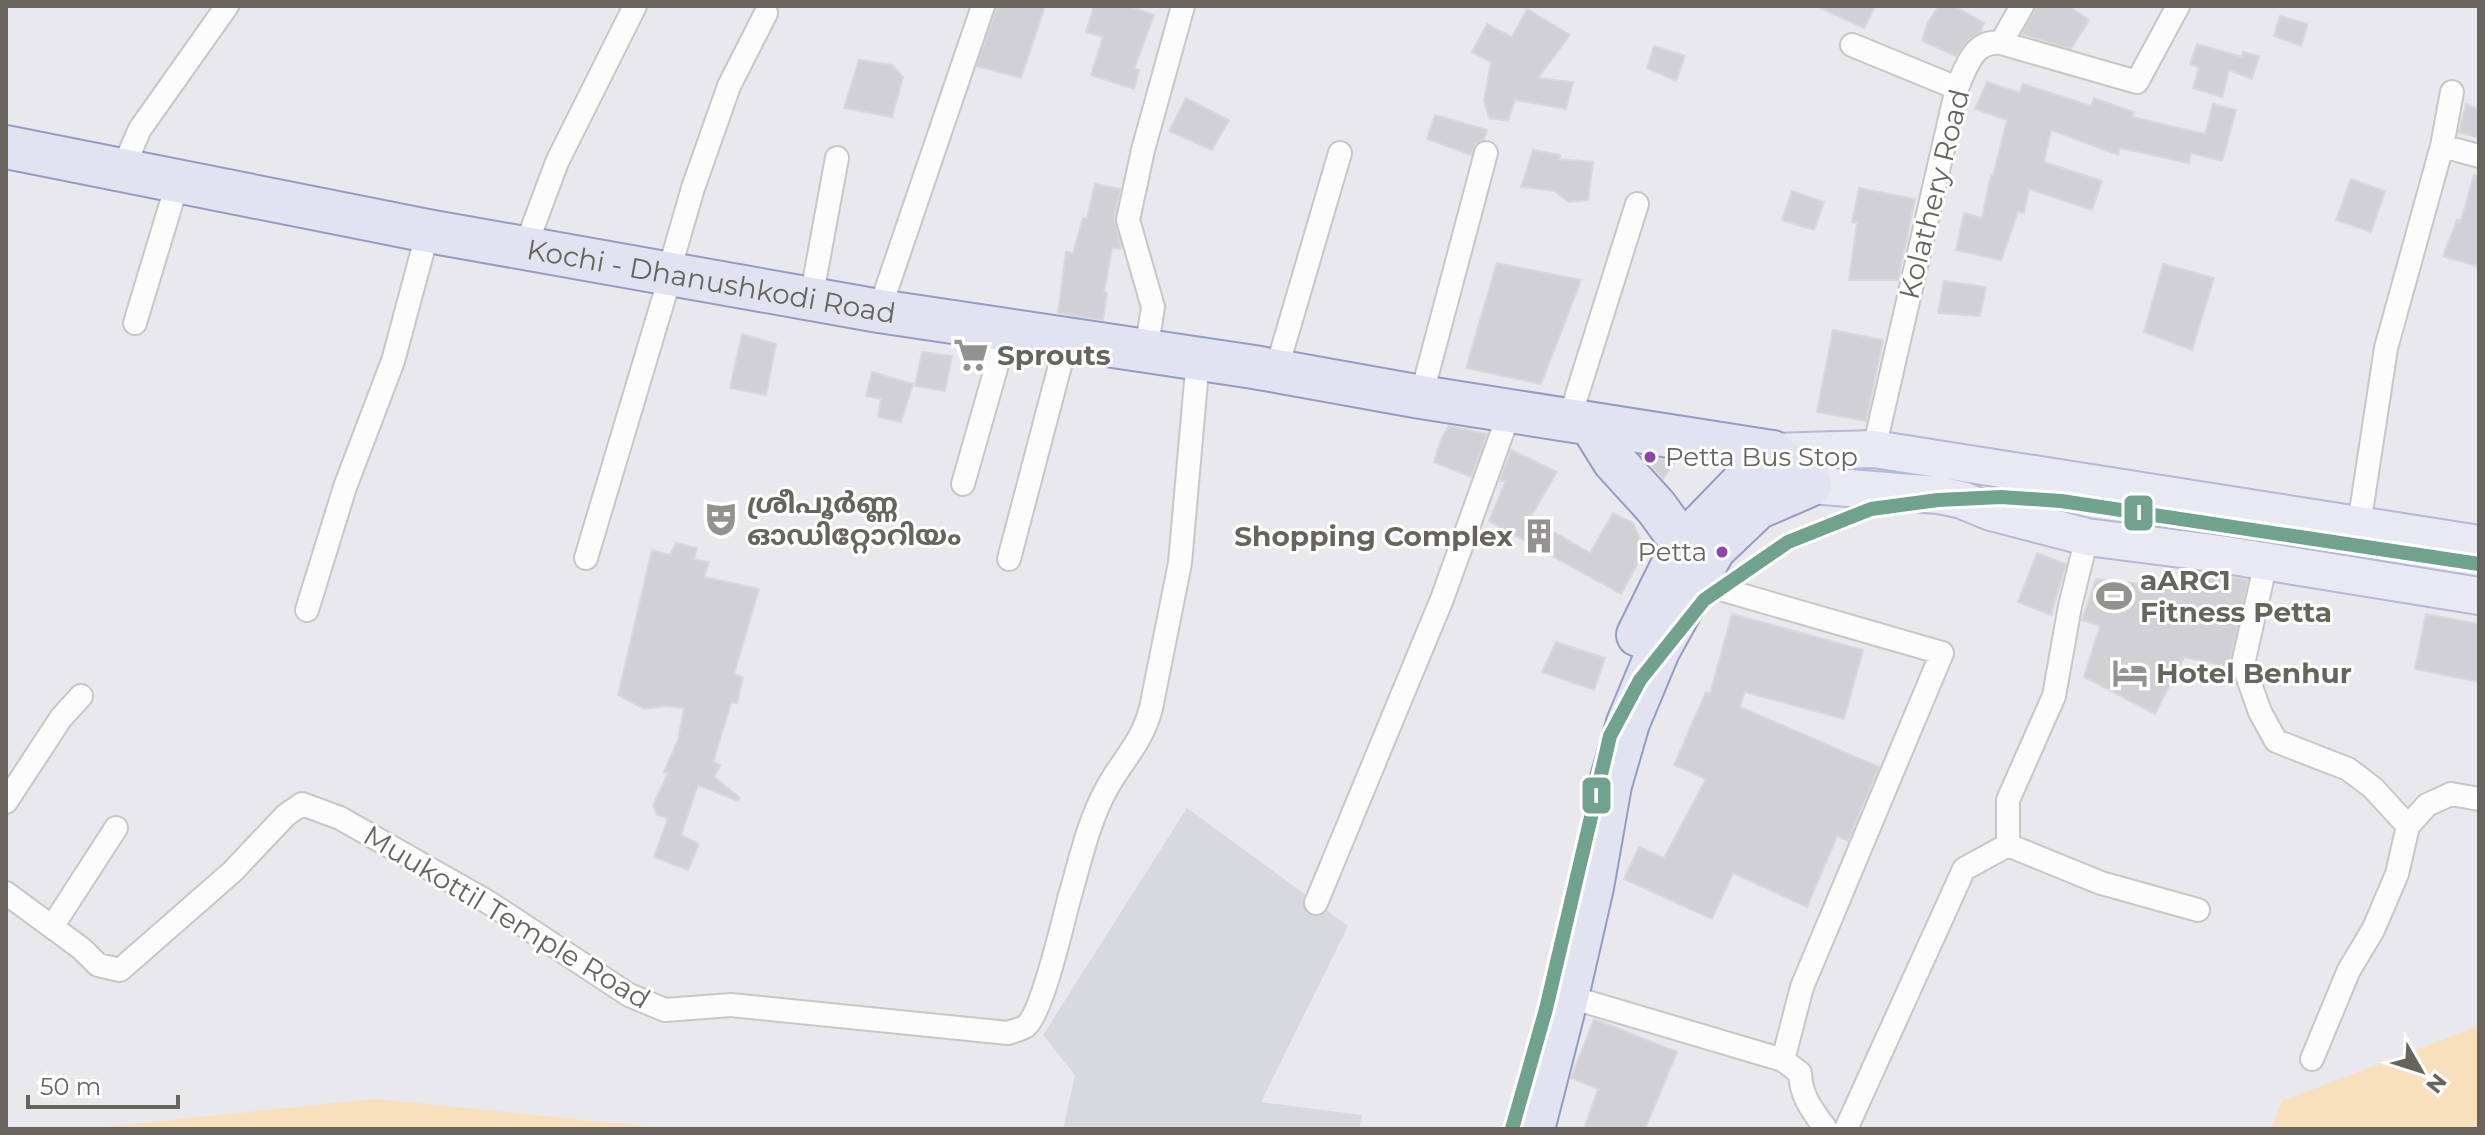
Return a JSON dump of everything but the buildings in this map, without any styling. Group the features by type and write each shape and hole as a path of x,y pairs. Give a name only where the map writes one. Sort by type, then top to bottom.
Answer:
{"highway":[{"name":"Kochi - Dhanushkodi Road","path":"6,147 428,231 879,311 1276,371 1510,411 1588,430 1772,452"},
{"path":"1588,430 1656,507 1695,562"},
{"path":"1524,1113 1540,1000 1573,833 1602,716 1666,575 1695,562 1714,549 1757,508 1810,485 1772,452 1695,562 1628,723 1610,785 1592,887 1567,996 1524,1113"}],"main road":[{"path":"1772,452 1874,449 2479,544"},
{"path":"1810,485 1938,495 2087,537 2220,554 2479,596"}],"street":[{"path":"122,170 140,129 227,6"},
{"path":"525,248 557,162 635,6"},
{"path":"879,311 983,6"},
{"path":"1146,351 1153,307 1128,220 1143,150 1183,6"},
{"path":"2022,6 2001,43 2137,82 2178,6"},
{"path":"586,558 671,274 693,188 729,86 766,13"},
{"name":"Kolathery Road","path":"1874,449 1957,88 1978,49 1993,42 2001,43"},
{"path":"1852,45 1957,88"},
{"path":"2359,525 2386,348 2442,146 2452,92"},
{"path":"2442,146 2479,156"},
{"path":"1276,371 1340,153"},
{"path":"1421,397 1486,153"},
{"path":"811,299 837,158"},
{"path":"135,323 178,181"},
{"path":"1588,430 1637,204"},
{"path":"307,610 345,487 393,361 428,231"},
{"path":"963,484 1007,330"},
{"path":"1009,559 1067,339"},
{"name":"Muukottil Temple Road","path":"6,893 98,965 120,970 232,872 286,815 302,804 340,818 488,902 629,995 665,1010 731,1005 1008,1033 1026,1026 1050,967 1089,828 1107,788 1146,729 1180,563 1198,359"},
{"path":"1316,903 1442,599 1510,411"},
{"path":"2008,845 2008,800 2054,696 2070,606 2087,537"},
{"path":"1695,562 1942,653 1802,987 1783,1060"},
{"path":"2266,562 2243,664 2260,712 2276,741 2348,769 2373,788 2408,826"},
{"path":"6,802 61,718 81,696"},
{"path":"2312,1059 2349,970 2373,930 2397,874 2408,826 2427,805 2451,794 2479,799"},
{"path":"52,927 116,828"},
{"path":"2008,845 2101,883 2198,910"},
{"path":"1846,1129 1964,869 2008,845"},
{"path":"1567,996 1783,1060 1800,1073 1801,1090 1807,1104 1826,1129"}],"shaded area":[{"path":"1187,808 1348,926 1261,1102 1362,1115 1359,1129 1063,1129 1075,1075 1043,1035"},
{"path":"2479,1026 2479,1129 2271,1129 2282,1101"},
{"path":"375,1099 673,1129 84,1129"}],"transit line":[{"name":"I","path":"1512,1129 1546,1009 1610,736 1640,680 1704,600 1788,542 1871,509 1938,500 2001,497 2061,501 2479,564"}],"place":[{"name":"Sprouts","path":"971,355"},
{"name":"Petta Bus Stop","path":"1650,457"},
{"name":"ശ്രീപൂർണ്ണ ഓഡിറ്റോറിയം","path":"721,519"},
{"name":"Shopping Complex","path":"1539,536"},
{"name":"Petta","path":"1722,552"},
{"name":"aARC1 Fitness Petta","path":"2114,596"},
{"name":"Hotel Benhur","path":"2130,673"}]}
